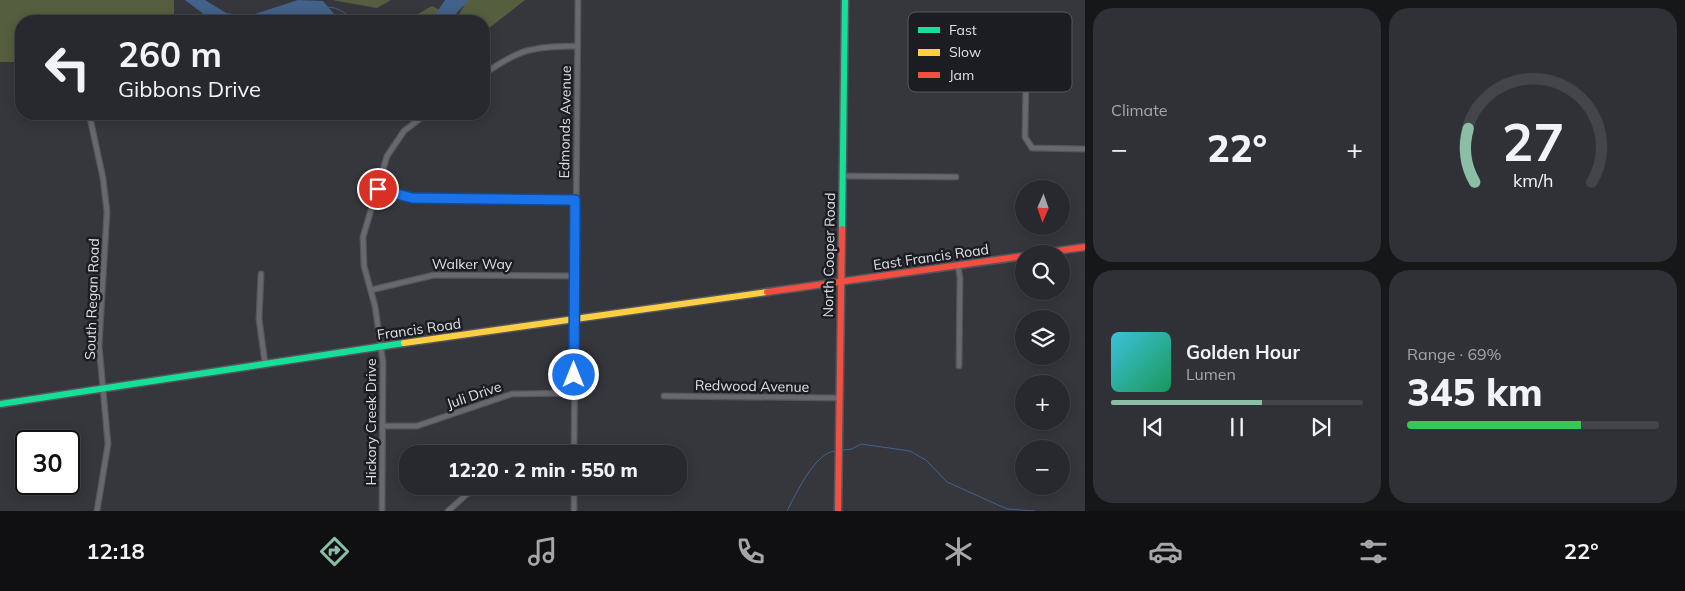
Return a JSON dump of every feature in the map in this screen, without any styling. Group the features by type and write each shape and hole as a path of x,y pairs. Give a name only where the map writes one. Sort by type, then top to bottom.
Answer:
{"street":[{"name":"Edmonds Avenue","path":"574,445 578,0"},
{"name":"North Cooper Road","path":"838,511 845,0"},
{"path":"490,70 510,56 524,50 539,46 577,46"},
{"path":"1026,92 1025,136 1032,148 1085,149"},
{"name":"South Regan Road","path":"90,120 103,178 107,212 99,346 108,444 97,511"},
{"name":"Hickory Creek Drive","path":"382,511 382,347 371,290 364,266 364,237 381,173 393,144 404,131 418,120"},
{"path":"843,176 956,177"},
{"path":"378,189 412,198 575,200"},
{"path":"1070,249 1085,247"},
{"name":"East Francis Road","path":"841,282 1015,257"},
{"path":"958,266 960,278 959,366"},
{"path":"261,274 259,320 265,363"},
{"name":"Walker Way","path":"371,290 434,275 575,276"},
{"name":"Francis Road","path":"0,404 103,390 265,363 841,282"},
{"name":"Juli Drive","path":"383,426 417,426 512,394 574,393"},
{"name":"Redwood Avenue","path":"664,396 840,398"},
{"path":"448,511 466,495"},
{"path":"574,495 574,511"}],"green space":[{"path":"0,0 174,0 174,15 15,15 15,62 0,62"},
{"path":"332,0 391,0 377,8"},
{"path":"467,0 525,0 490,27 490,15 459,15"},
{"path":"432,6 451,15 416,15"}],"water":[{"path":"185,0 205,0 226,13 241,15 205,15"},
{"path":"298,0 323,1 335,15 252,15"},
{"path":"445,0 469,0 455,15 435,15"}],"waterway":[{"path":"327,7 335,8 348,15"},
{"path":"843,450 852,449 861,444 910,451 926,460 947,482 1007,509 1035,511"},
{"path":"787,511 813,466 820,458 835,451"}],"traffic: fast":[{"path":"842,229 845,0"},
{"path":"0,404 404,343"}],"traffic: slow":[{"path":"404,343 767,292"}],"traffic: jam":[{"path":"838,511 842,229"},
{"path":"1070,249 1085,247"},
{"path":"767,292 1015,257"}],"route":[{"path":"378,189 412,198 575,200 574,375"}]}
